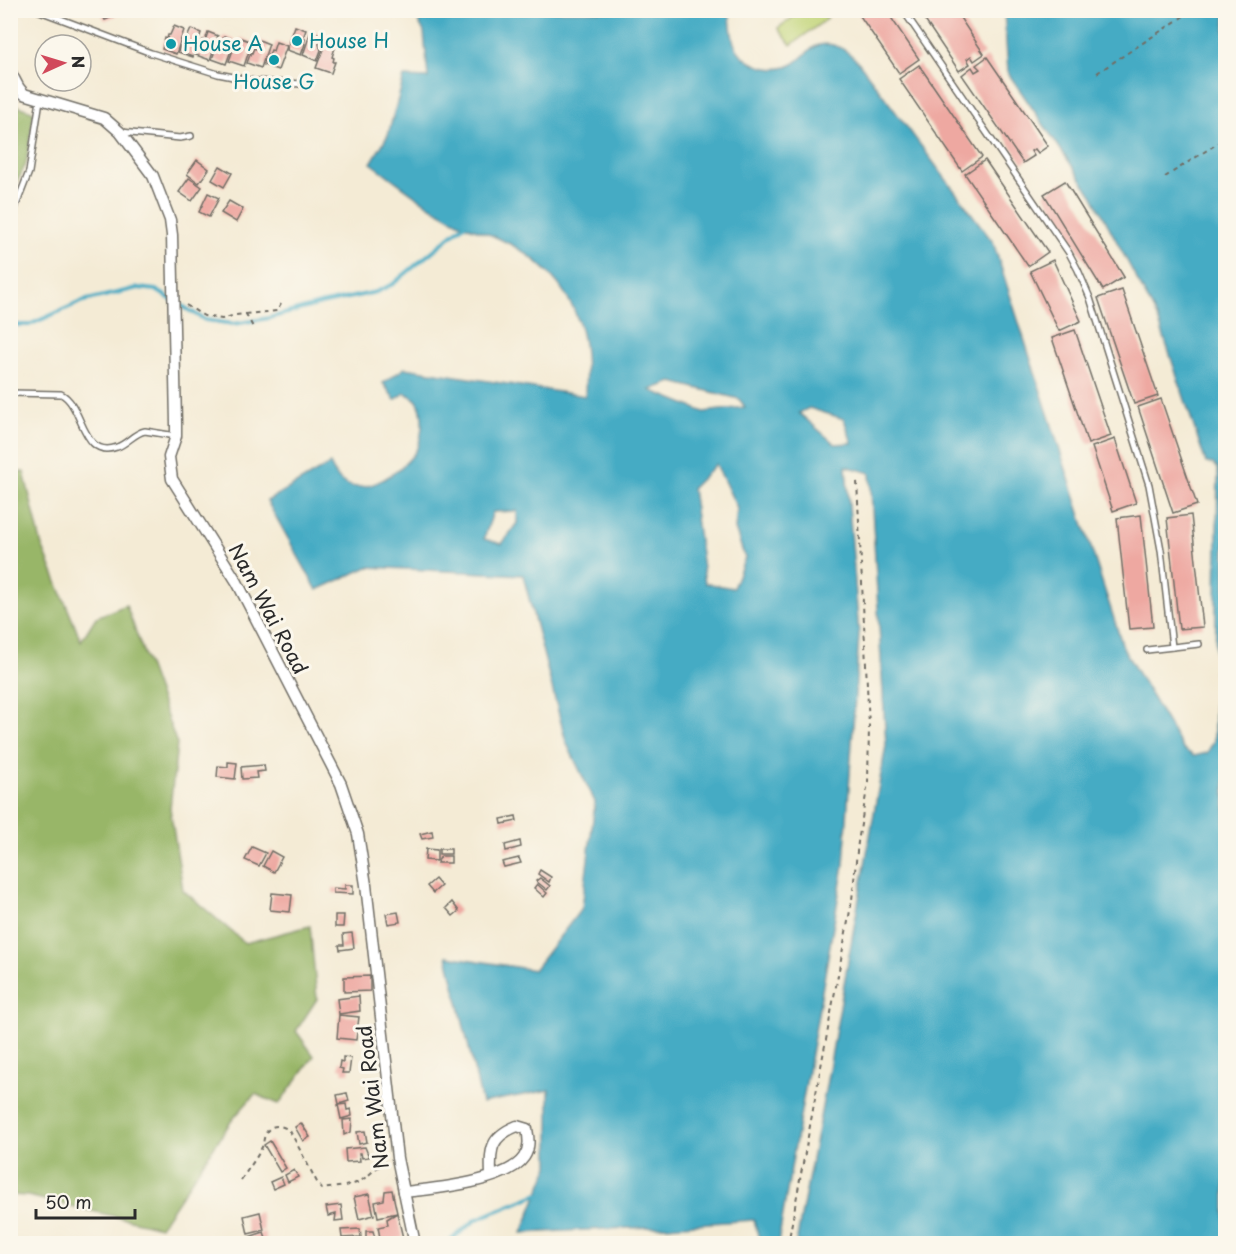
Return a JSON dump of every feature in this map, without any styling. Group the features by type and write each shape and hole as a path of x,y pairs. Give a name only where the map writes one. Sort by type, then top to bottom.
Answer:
{"street":[{"name":"Nam Wai Road","path":"10,71 24,94 77,108 104,118 120,132 153,177 170,220 176,368 176,436 169,457 172,479 237,582 340,784 358,834 376,965 397,1158 415,1244"},
{"path":"404,1192 455,1186 504,1173 524,1157 530,1141 527,1129 517,1126 504,1131 496,1140 491,1150 491,1176"}],"lane":[{"path":"37,10 150,53 218,74 254,81 302,84"},
{"path":"903,10 1069,253 1087,288 1149,485 1160,539 1172,647"},
{"path":"10,216 29,172 40,100"},
{"path":"120,132 180,138 191,136"},
{"path":"10,393 61,394 68,397 86,436 95,445 106,449 118,447 145,431 176,436"},
{"path":"1147,650 1199,644"}],"path":[{"path":"1097,73 1193,10"},
{"path":"1165,177 1226,138"},
{"path":"174,297 204,316 222,319 278,311 281,304"},
{"path":"246,314 254,329"},
{"path":"788,1244 841,967 868,783 869,726 857,481"},
{"path":"242,1180 264,1145 265,1135 269,1128 278,1126 290,1131 322,1189 345,1186 361,1180 375,1167 397,1158"}],"green space":[{"path":"802,11 823,11 828,18 791,45 778,28"},
{"path":"11,103 34,112 26,164 11,194"},
{"path":"11,472 24,472 41,543 81,641 96,617 126,605 177,744 170,808 183,890 245,943 310,926 317,999 296,1031 314,1056 279,1104 255,1094 232,1120 160,1227 28,1196 11,1195"}],"water":[{"path":"413,11 729,11 732,35 738,51 759,66 785,67 796,62 816,46 825,44 842,48 855,59 993,242 1124,650 1183,749 1194,756 1207,753 1214,741 1218,469 1213,464 1206,463 1158,319 1092,195 1008,73 1004,11 1225,11 1225,1243 796,1243 886,745 870,473 846,466 859,635 844,865 778,1243 760,1243 754,1220 522,1233 549,1166 549,1090 482,1103 447,956 534,970 582,908 595,802 566,742 523,575 368,567 317,590 267,501 330,464 342,481 356,487 374,484 384,479 407,461 416,450 421,437 420,407 416,400 405,393 395,400 383,383 405,368 585,396 582,332 567,296 548,273 538,263 513,246 438,211 371,163 388,135 404,77 428,78 424,32","holes":["672,382 739,399 745,407 704,412 650,390","809,408 844,419 852,443 835,444 799,413","716,464 737,508 735,529 745,558 733,588 705,583 692,488","517,511 517,523 502,544 484,539 493,512"]}],"building":[{"path":"100,10 115,10 117,15 105,20"},
{"path":"856,10 886,10 919,59 899,73"},
{"path":"918,10 933,10 936,15 940,12 939,10 955,10 984,54 974,61 971,56 967,59 970,64 959,71"},
{"name":"House A","path":"174,26 184,30 176,54 162,49 165,38 167,39 170,35"},
{"name":"House H","path":"295,26 306,30 301,55 287,50"},
{"path":"191,29 201,33 193,57 178,52 182,41 184,42 187,38"},
{"path":"311,31 322,35 319,44 321,50 317,61 303,55"},
{"path":"208,32 218,36 210,60 196,55"},
{"path":"224,36 235,40 226,64 212,59"},
{"path":"241,38 252,42 244,66 229,61"},
{"path":"259,40 269,44 261,68 247,63"},
{"name":"House G","path":"276,42 287,46 278,70 264,65"},
{"path":"325,44 335,48 332,57 335,62 331,73 316,68"},
{"path":"987,57 1048,146 1038,153 1035,149 1031,151 1034,156 1023,163 962,75 972,67 975,72 980,69 976,65"},
{"path":"919,65 982,157 962,171 899,79"},
{"path":"197,160 209,169 199,183 187,174"},
{"path":"985,160 1048,252 1028,266 965,174"},
{"path":"220,166 232,173 224,187 212,180"},
{"path":"189,178 202,187 192,201 179,192"},
{"path":"1065,181 1124,277 1103,290 1044,194"},
{"path":"208,193 219,198 209,217 199,212"},
{"path":"229,201 243,209 236,222 221,213"},
{"path":"1053,260 1081,321 1059,331 1030,271"},
{"path":"1122,290 1158,396 1134,404 1098,298"},
{"path":"1075,330 1111,436 1088,444 1052,338"},
{"path":"1161,399 1197,505 1173,513 1138,407"},
{"path":"1115,439 1136,503 1113,511 1092,447"},
{"path":"1141,515 1153,627 1129,629 1117,518"},
{"path":"1191,515 1203,627 1179,629 1167,518"},
{"path":"228,762 237,763 235,779 217,777 218,766 228,767"},
{"path":"264,765 265,771 256,772 257,778 242,779 241,767"},
{"path":"516,816 517,821 502,824 501,819"},
{"path":"432,831 433,837 422,839 420,834"},
{"path":"520,841 521,847 506,851 505,845"},
{"path":"252,847 266,853 259,866 245,860"},
{"path":"426,849 437,850 437,861 425,860"},
{"path":"439,849 451,849 451,854 439,854"},
{"path":"271,851 282,857 274,872 263,866"},
{"path":"441,856 451,856 451,863 437,863"},
{"path":"519,858 521,863 504,867 502,862"},
{"path":"540,870 551,877 549,882 538,874"},
{"path":"540,878 550,886 547,890 536,881"},
{"path":"435,879 441,886 433,893 427,886"},
{"path":"537,884 547,893 544,897 534,888"},
{"path":"345,885 353,885 353,894 333,893 333,888 345,889"},
{"path":"272,893 292,895 290,912 270,910"},
{"path":"452,902 459,911 453,916 446,908"},
{"path":"398,912 400,922 388,924 386,914"},
{"path":"335,915 344,915 343,927 335,927"},
{"path":"352,933 354,948 340,950 339,945 344,945 343,934"},
{"path":"370,976 370,991 344,992 344,977"},
{"path":"359,996 360,1011 339,1014 337,999"},
{"path":"339,1015 359,1017 356,1040 337,1038"},
{"path":"343,1057 351,1058 349,1073 342,1073 343,1069 339,1068"},
{"path":"347,1093 349,1101 339,1104 337,1095"},
{"path":"346,1104 347,1110 351,1109 352,1116 341,1119 338,1105"},
{"path":"352,1119 351,1132 344,1135 343,1120"},
{"path":"301,1123 310,1137 303,1141 295,1127"},
{"path":"365,1131 367,1142 359,1144 357,1132"},
{"path":"270,1141 286,1168 280,1172 264,1145"},
{"path":"365,1147 369,1157 362,1158 359,1153 360,1161 346,1162 345,1149"},
{"path":"294,1170 298,1177 288,1182 285,1175"},
{"path":"281,1177 284,1184 273,1189 270,1182"},
{"path":"392,1190 397,1213 378,1217 375,1202 384,1200 385,1191"},
{"path":"369,1194 374,1215 359,1219 354,1197"},
{"path":"341,1205 343,1220 335,1221 336,1214 328,1216 326,1207"},
{"path":"260,1212 264,1230 248,1234 244,1216"},
{"path":"397,1213 403,1238 381,1243 378,1227 388,1225 387,1219"},
{"path":"360,1229 361,1237 342,1238 341,1230"},
{"path":"366,1231 373,1231 375,1238 366,1240"},
{"path":"264,1232 268,1244 251,1244 249,1237"}],"waterway":[{"path":"10,325 29,325 83,301 138,288 156,290 205,320 234,324 269,318 376,292 393,284 464,225"},
{"path":"446,1244 477,1219 538,1194"}],"place":[{"name":"House H","path":"297,41"},
{"name":"House A","path":"171,44"},
{"name":"House G","path":"274,60"}]}
